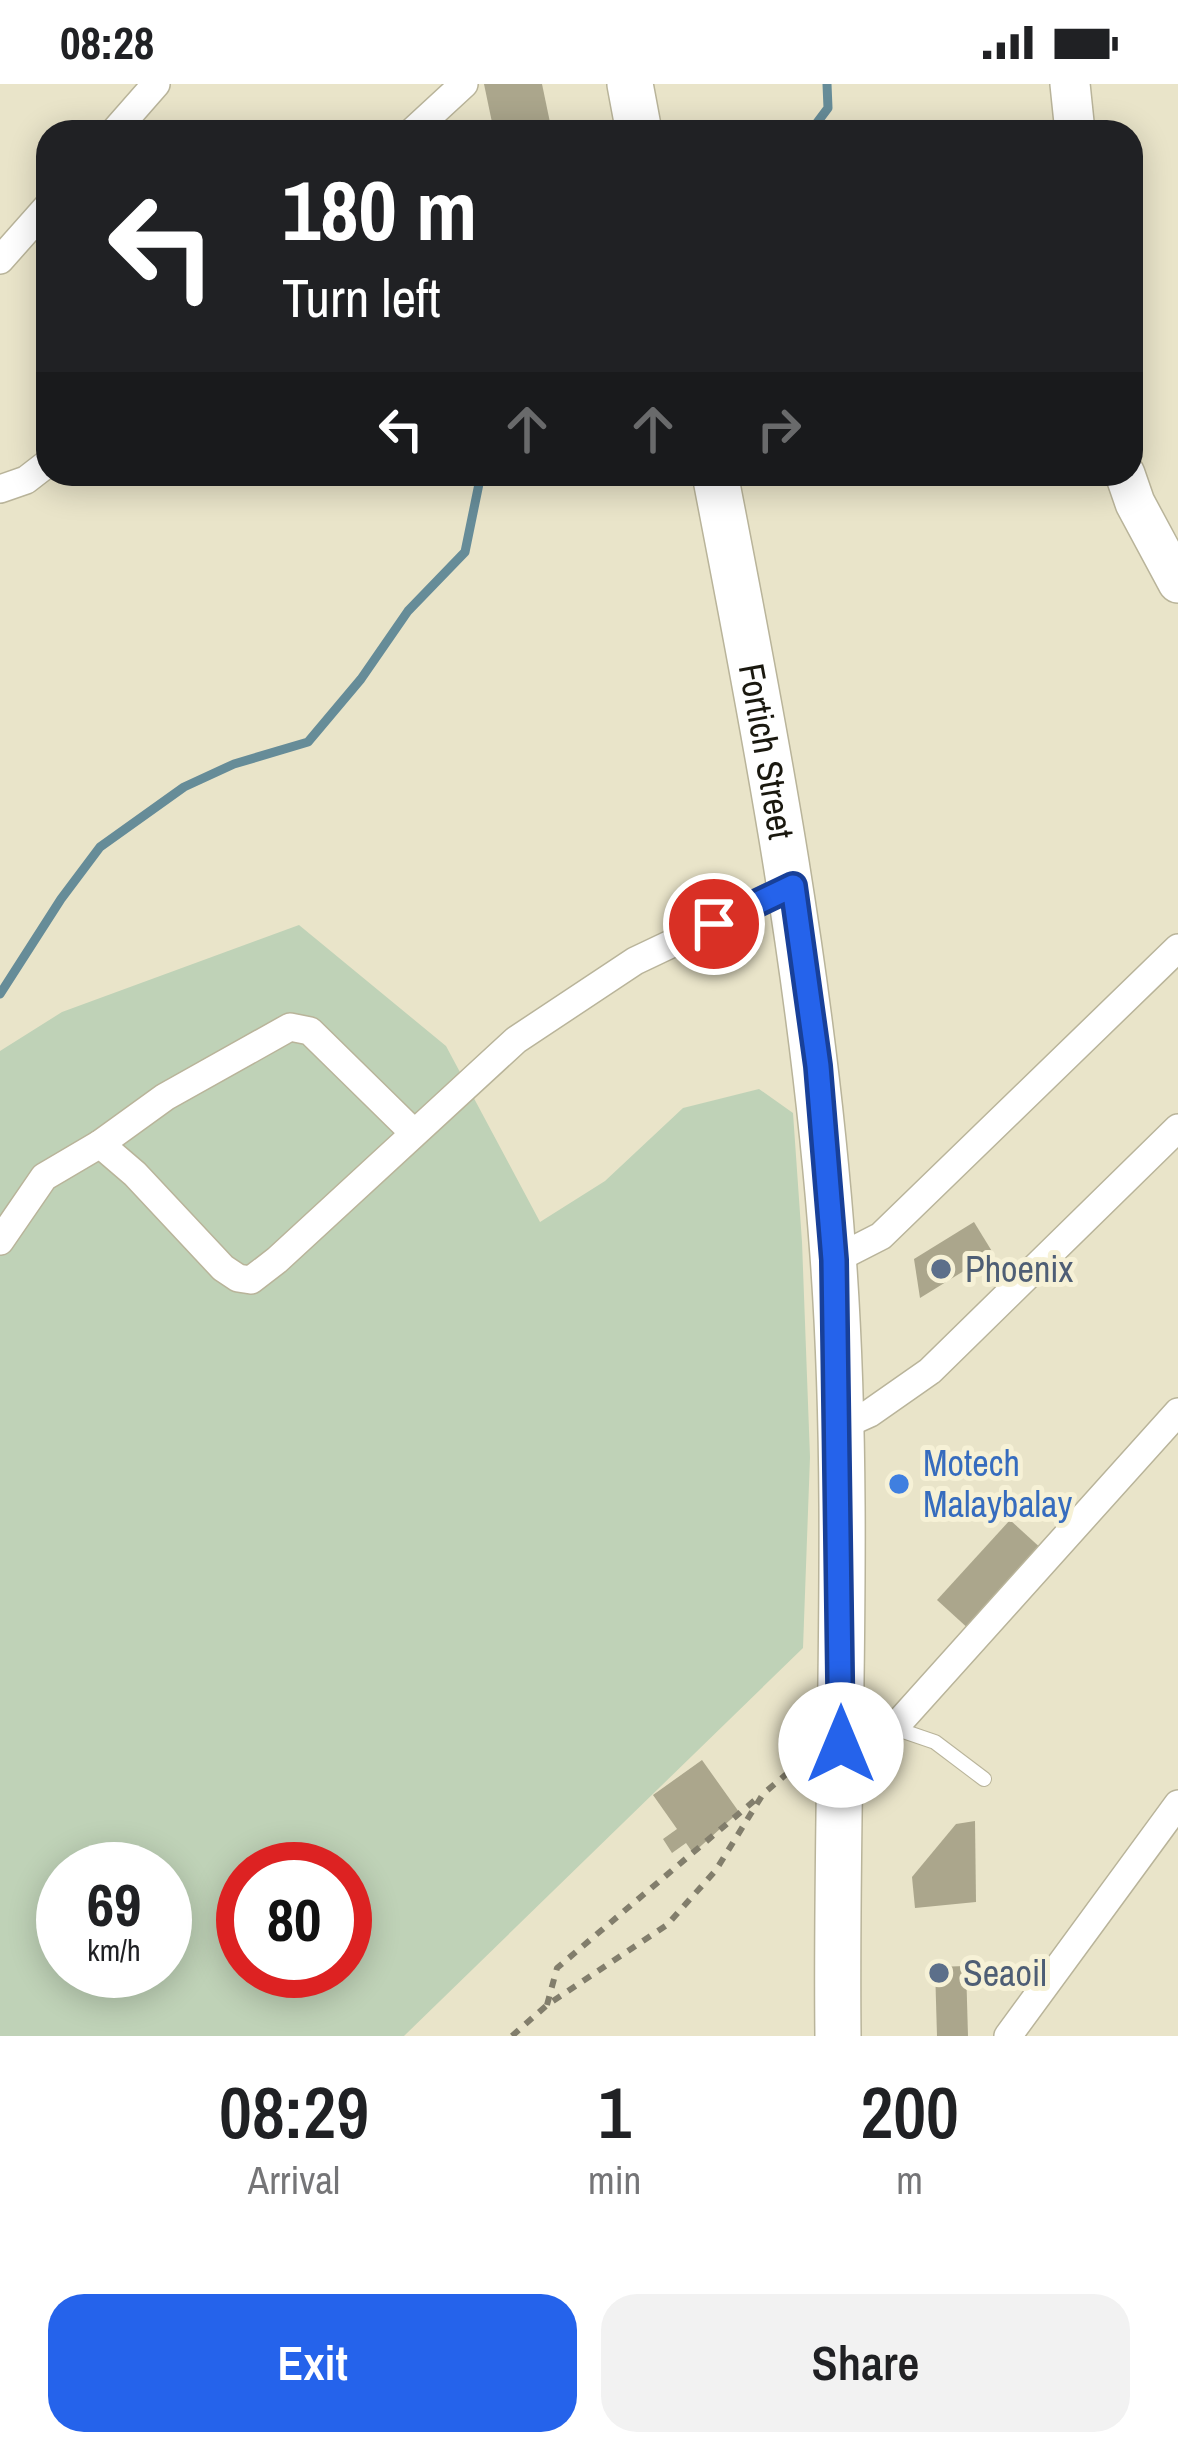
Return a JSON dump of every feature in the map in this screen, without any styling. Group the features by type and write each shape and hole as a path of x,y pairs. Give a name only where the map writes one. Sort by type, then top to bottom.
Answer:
{"highway":[{"path":"630,84 637,120"},
{"name":"Fortich Street","path":"717,486 793,886 818,1066 834,1260 841,1745 838,2036"}],"main road":[{"path":"1070,84 1074,120"},
{"path":"1129,486 1178,583"}],"street":[{"path":"124,120 156,84"},
{"path":"425,120 464,84"},
{"path":"0,260 36,220"},
{"path":"0,489 36,473"},
{"path":"100,1144 135,1174 223,1268 251,1280 516,1040 634,961 793,886"},
{"path":"834,1260 881,1235 1178,948"},
{"path":"0,1241 44,1177 165,1097 290,1027 310,1031 414,1133"},
{"path":"838,1427 870,1414 930,1371 1178,1128"},
{"path":"841,1745 894,1728 1178,1412"},
{"path":"1008,2036 1178,1804"}],"lane":[{"path":"894,1728 934,1742 984,1779"}],"path":[{"path":"547,2005 557,1968 804,1759 841,1745"},
{"path":"512,2036 547,2005 667,1925 716,1870 763,1794"}],"green space":[{"path":"299,925 446,1046 540,1222 605,1181 683,1108 759,1089 793,1113 810,1457 803,1648 404,2036 0,2036 0,1051 62,1012"}],"building":[{"path":"484,84 542,84 550,120 492,120"},
{"name":"Phoenix","path":"974,1222 993,1253 920,1298 914,1259"},
{"path":"1010,1520 1044,1551 971,1631 937,1600"},
{"path":"702,1760 739,1812 693,1853 686,1843 672,1853 663,1839 677,1829 653,1795"},
{"path":"975,1821 976,1902 915,1908 912,1877 956,1824"},
{"path":"966,1966 968,2036 937,2036 935,1967"}],"waterway":[{"path":"819,120 828,108 827,84"},
{"path":"0,994 100,847 184,787 234,764 308,742 361,679 408,611 465,552 479,486"}],"place":[{"name":"Phoenix","path":"941,1269"},
{"name":"Motech Malaybalay","path":"899,1484"},
{"name":"Seaoil","path":"939,1973"}],"route":[{"path":"714,924 793,886 818,1066 834,1260 841,1745"}]}
